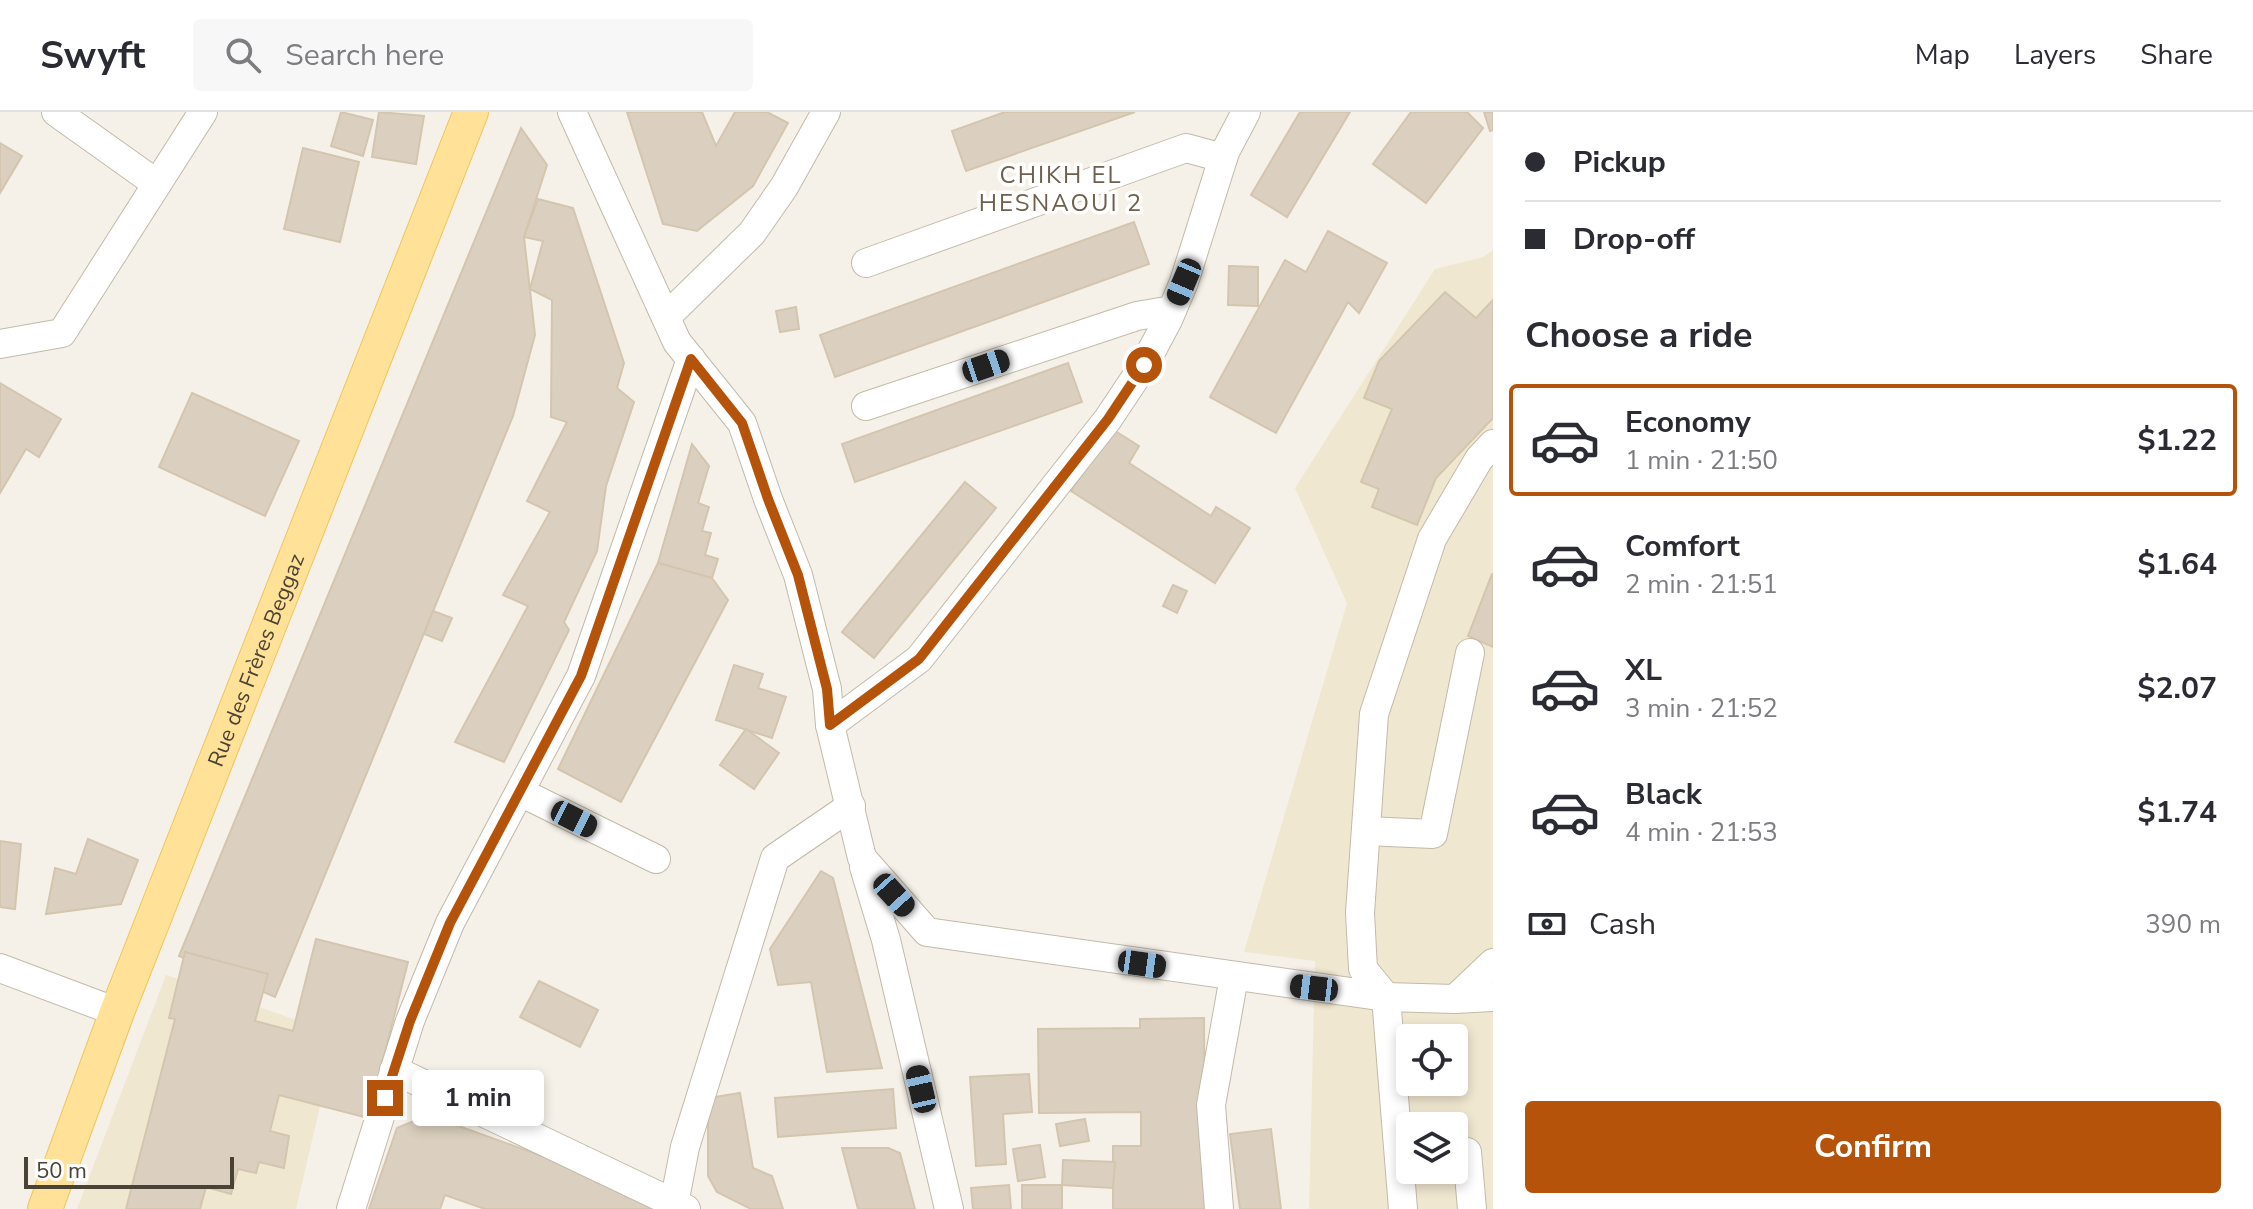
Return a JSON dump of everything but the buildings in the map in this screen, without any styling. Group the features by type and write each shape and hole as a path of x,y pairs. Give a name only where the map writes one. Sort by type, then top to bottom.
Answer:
{"main road":[{"name":"Rue des Frères Beggaz","path":"45,1209 117,1012 471,112"}],"street":[{"path":"56,112 157,184"},
{"path":"0,344 62,333 203,112"},
{"path":"572,112 677,342 742,423 798,575 827,689 830,725 862,858 886,940 949,1209"},
{"path":"830,725 919,659 1108,419 1144,365 1172,310 1184,282 1223,158 1246,112"},
{"path":"666,317 752,233 784,187 828,113"},
{"path":"866,263 1186,148 1223,158"},
{"path":"866,406 1137,316 1172,310"},
{"path":"351,1209 410,1021 450,923 581,676 691,359"},
{"path":"1399,1112 1386,997 1363,969 1360,913 1374,714 1432,539 1479,459 1493,444"},
{"path":"1366,831 1433,834 1470,653"},
{"path":"520,792 656,859"},
{"path":"394,1070 678,1207 685,1147 775,858 851,806"},
{"path":"862,858 927,932 1386,997 1493,997"},
{"path":"1455,999 1493,963"},
{"path":"0,968 117,1012"},
{"path":"1219,1209 1211,1105 1234,977"},
{"path":"1468,1163 1472,1209"},
{"path":"1403,1184 1403,1209"}],"shaded area":[{"path":"1493,250 1493,1209 1309,1209 1315,961 1244,952 1347,603 1295,488 1435,269 1483,257"},
{"path":"166,975 337,1034 296,1209 77,1209"}],"district":[{"name":"CHIKH EL HESNAOUI 2","path":"1061,189"}],"route":[{"path":"385,1098 410,1021 450,923 581,676 691,359 742,423 798,575 827,689 830,725 919,659 1108,419 1144,365"}]}
